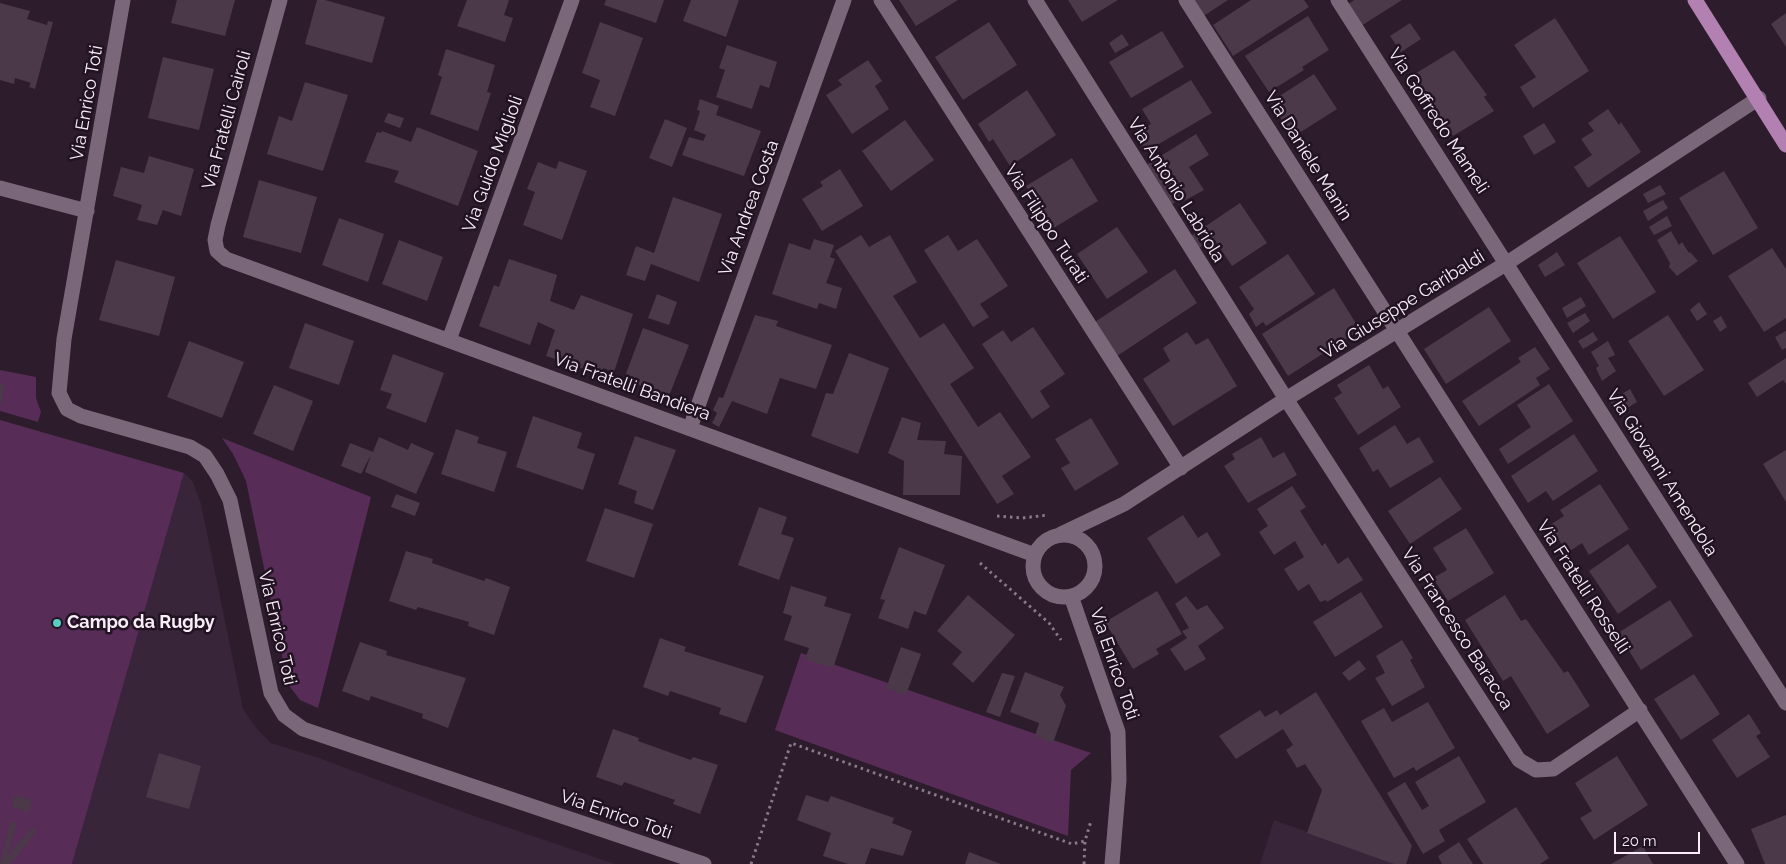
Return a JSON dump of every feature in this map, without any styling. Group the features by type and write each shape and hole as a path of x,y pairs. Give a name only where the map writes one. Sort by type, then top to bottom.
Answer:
{"main road":[{"path":"1695,0 1759,98 1786,145"}],"street":[{"name":"Via Enrico Toti","path":"123,0 64,339 59,393 67,409 81,416 190,447 205,456 217,474 230,500 271,693 284,715 303,729 704,864"},
{"name":"Via Fratelli Cairoli","path":"217,251 215,240 218,225 280,0"},
{"name":"Via Guido Miglioli","path":"449,340 572,0"},
{"name":"Via Andrea Costa","path":"690,428 844,0"},
{"name":"Via Filippo Turati","path":"881,0 1181,468"},
{"name":"Via Antonio Labriola","path":"1035,0 1286,399"},
{"name":"Via Daniele Manin","path":"1186,0 1398,331"},
{"name":"Via Goffredo Mameli","path":"1338,0 1507,263"},
{"name":"Via Giuseppe Garibaldi","path":"1061,534 1124,504 1286,399 1507,263 1759,98"},
{"path":"0,188 87,212"},
{"name":"Via Fratelli Bandiera","path":"217,251 226,259 239,264 1035,555"},
{"name":"Via Giovanni Amendola","path":"1507,263 1786,703"},
{"name":"Via Fratelli Rosselli","path":"1398,331 1737,864"},
{"name":"Via Francesco Baracca","path":"1286,399 1519,760 1536,770 1553,769 1640,710"},
{"path":"1061,534 1079,539 1091,551 1094,559 1094,568 1089,583 1071,596 1056,596 1041,587 1033,572 1035,555 1041,544 1061,534"},
{"name":"Via Enrico Toti","path":"1071,596 1118,732 1119,780 1112,864"}],"path":[{"path":"980,563 1049,623 1065,646"},
{"path":"751,864 791,743 1072,844 1085,841"},
{"path":"1084,864 1085,841 1092,814"}],"shaded area":[{"path":"0,370 36,377 36,398 41,412 38,422 0,411"},
{"name":"Campo da Rugby","path":"0,420 184,473 72,864 0,864"},
{"path":"222,438 371,497 318,708 300,700 288,684 246,481 233,454"},
{"path":"184,473 193,482 201,504 243,709 257,729 271,743 319,758 477,817 615,864 72,864"},
{"path":"801,653 1091,753 1071,770 1068,836 775,730"},
{"path":"1274,820 1397,864 1260,864"}],"building":[{"path":"177,0 235,0 225,36 171,23"},
{"path":"317,0 325,0 385,17 372,63 305,44"},
{"path":"467,0 509,0 504,15 513,18 505,42 457,26"},
{"path":"606,0 664,0 656,23 604,5"},
{"path":"691,0 739,0 726,37 683,21"},
{"path":"899,0 958,0 916,26"},
{"path":"1068,0 1118,0 1082,22"},
{"path":"1191,0 1228,0 1202,17"},
{"path":"1251,0 1304,0 1309,7 1233,56 1213,25"},
{"path":"1354,0 1402,0 1361,26 1347,5"},
{"path":"0,3 30,11 27,19 47,25 48,21 53,22 35,89 29,87 31,83 15,78 14,84 0,80"},
{"path":"1786,13 1786,47 1771,24"},
{"path":"1308,16 1329,50 1302,67 1304,70 1269,92 1245,56"},
{"path":"1555,18 1589,71 1533,108 1520,87 1536,77 1514,45"},
{"path":"600,22 643,38 615,116 590,107 600,80 582,73"},
{"path":"989,22 1017,65 963,100 935,57"},
{"path":"1410,23 1421,39 1401,52 1390,36"},
{"path":"1162,31 1184,67 1131,98 1109,62"},
{"path":"1122,34 1129,45 1115,53 1109,43"},
{"path":"727,45 777,62 769,88 760,85 752,109 716,97 725,70 719,68"},
{"path":"446,49 495,65 487,92 491,93 478,131 430,114 442,77 438,75"},
{"path":"1454,50 1487,95 1484,97 1494,111 1453,136 1413,75"},
{"path":"163,57 214,69 199,130 148,118"},
{"path":"868,60 882,81 875,86 889,109 852,134 826,95 842,85 838,80"},
{"path":"1314,74 1337,109 1293,137 1270,102"},
{"path":"1191,80 1212,113 1145,152 1134,134 1151,124 1142,109"},
{"path":"305,82 348,95 323,171 267,154 279,116 292,121"},
{"path":"1027,90 1056,135 1010,166 993,139 989,142 978,124"},
{"path":"700,99 719,106 716,115 761,131 744,176 682,155 689,137 703,141 706,135 694,130 700,111 697,110"},
{"path":"1608,109 1619,125 1621,122 1641,152 1588,188 1574,167 1592,155 1581,139 1594,131 1588,123"},
{"path":"388,113 404,118 400,128 384,122"},
{"path":"665,119 687,128 672,167 649,158"},
{"path":"905,120 934,160 891,191 862,151"},
{"path":"1544,123 1556,142 1534,155 1523,136"},
{"path":"417,127 478,151 458,206 394,182 399,171 365,162 377,132 381,133 382,131 411,142"},
{"path":"1196,134 1209,155 1189,167 1204,190 1182,202 1180,199 1168,207 1143,167"},
{"path":"149,156 194,169 181,216 163,210 157,225 137,220 142,205 113,196 121,167 144,173"},
{"path":"1072,158 1098,201 1052,229 1026,186"},
{"path":"559,161 587,171 562,240 523,225 535,192 527,189 538,162 556,169"},
{"path":"840,169 863,206 822,231 802,199 823,186 820,182"},
{"path":"1724,171 1758,228 1713,255 1679,198"},
{"path":"259,180 317,197 301,253 243,237"},
{"path":"1660,185 1666,194 1648,203 1643,194"},
{"path":"673,197 722,214 699,282 651,264 645,281 626,275 636,246 654,253"},
{"path":"1663,200 1668,208 1648,221 1643,211"},
{"path":"1240,203 1267,243 1232,266 1214,239 1199,248 1191,236"},
{"path":"1667,216 1672,226 1654,235 1649,227"},
{"path":"339,218 384,234 368,282 322,265"},
{"path":"1117,227 1148,272 1107,299 1077,254"},
{"path":"1671,231 1679,245 1682,242 1689,253 1698,261 1677,276 1669,267 1670,263 1657,240"},
{"path":"861,235 869,247 890,235 917,282 893,296 920,338 944,323 974,368 950,384 978,427 1000,412 1031,457 1002,476 1014,494 997,504 835,251"},
{"path":"948,235 958,251 977,239 1008,286 980,304 989,317 973,327 924,250"},
{"path":"1620,236 1656,292 1613,319 1577,263"},
{"path":"814,239 834,245 830,257 835,259 826,283 842,288 836,309 819,303 817,309 772,294 789,243 810,250"},
{"path":"399,240 443,257 427,301 382,284"},
{"path":"1772,248 1786,269 1786,318 1764,332 1728,276"},
{"path":"1557,252 1565,265 1545,277 1538,265"},
{"path":"1288,254 1315,294 1266,326 1263,322 1256,327 1249,314 1254,309 1239,287"},
{"path":"509,259 557,275 550,301 574,310 581,295 633,314 614,372 603,368 601,375 546,356 555,330 538,322 530,345 479,326 494,285 499,287"},
{"path":"116,260 175,277 159,336 99,320"},
{"path":"1175,269 1197,303 1117,356 1095,322"},
{"path":"1334,288 1360,330 1288,376 1262,334"},
{"path":"657,294 677,302 669,325 648,318"},
{"path":"1581,297 1586,306 1567,318 1562,308"},
{"path":"1699,302 1707,314 1697,321 1690,310"},
{"path":"1489,307 1511,341 1446,384 1424,349"},
{"path":"1585,313 1590,321 1573,333 1567,323"},
{"path":"755,315 778,321 776,326 832,345 816,389 780,378 767,414 732,401 719,427 712,423 717,413 713,410 719,397 723,398"},
{"path":"1668,315 1704,370 1664,396 1628,341"},
{"path":"1721,316 1727,327 1720,332 1713,321"},
{"path":"305,323 354,341 339,385 289,368"},
{"path":"1033,327 1065,374 1040,391 1050,407 1032,419 982,344 1003,330 1011,342"},
{"path":"643,328 689,345 669,396 624,379"},
{"path":"1786,331 1786,348 1782,350 1775,337"},
{"path":"1187,332 1196,345 1208,338 1237,386 1173,426 1143,379 1170,361 1163,348"},
{"path":"1593,332 1598,340 1583,349 1578,341"},
{"path":"189,341 244,362 222,418 167,397"},
{"path":"1608,341 1615,355 1608,358 1616,371 1602,381 1596,368 1599,366 1591,352"},
{"path":"1535,347 1550,369 1536,378 1540,385 1479,426 1462,401 1521,362 1518,358"},
{"path":"849,353 889,368 858,454 811,436 826,393 833,394"},
{"path":"393,354 444,373 426,423 386,408 392,394 380,390"},
{"path":"1786,358 1786,384 1783,380 1757,397 1748,383"},
{"path":"1369,365 1383,389 1388,386 1401,407 1358,435 1334,398 1342,393 1337,385"},
{"path":"0,384 5,385 1,404 0,404"},
{"path":"1549,384 1573,421 1508,464 1499,449 1531,427 1517,405"},
{"path":"274,385 313,401 293,451 253,434"},
{"path":"1630,389 1637,402 1618,414 1610,401"},
{"path":"533,416 582,433 577,448 595,454 583,490 516,467"},
{"path":"902,417 921,423 917,440 946,441 944,454 962,456 960,495 903,495 904,461 888,453"},
{"path":"1091,418 1119,464 1075,491 1061,468 1070,463 1055,439"},
{"path":"1395,425 1407,444 1419,437 1434,462 1390,488 1378,469 1373,472 1359,448"},
{"path":"456,429 479,437 477,443 507,452 494,492 441,474"},
{"path":"1574,434 1598,471 1553,501 1546,491 1528,503 1511,476"},
{"path":"635,436 676,450 653,510 634,503 637,491 618,484"},
{"path":"379,437 408,450 411,443 434,453 416,494 365,472 371,455 361,474 341,466 350,443 373,452"},
{"path":"1261,437 1273,458 1284,452 1297,475 1248,503 1224,466 1235,459 1232,454"},
{"path":"1786,450 1786,502 1763,464"},
{"path":"1440,477 1462,509 1410,544 1388,511"},
{"path":"1600,484 1629,529 1589,555 1582,543 1567,553 1550,525 1564,516 1560,510"},
{"path":"1292,486 1306,507 1300,511 1322,546 1325,543 1338,564 1348,557 1363,580 1327,602 1326,600 1320,602 1309,584 1298,591 1284,569 1304,557 1295,541 1274,555 1259,532 1268,526 1257,509"},
{"path":"396,494 420,503 415,516 391,507"},
{"path":"759,507 787,517 781,534 794,538 779,580 738,565"},
{"path":"605,508 653,524 634,578 586,561"},
{"path":"1183,515 1198,538 1207,532 1221,555 1176,584 1147,538"},
{"path":"1466,528 1494,573 1448,601 1433,578 1447,570 1433,548"},
{"path":"1628,544 1657,587 1618,614 1589,571"},
{"path":"899,547 945,565 926,615 914,611 908,629 878,618 885,600 880,599"},
{"path":"406,551 433,559 432,563 484,581 486,578 510,587 494,635 468,626 469,622 418,607 416,610 389,601"},
{"path":"791,586 827,597 824,606 851,614 833,668 805,659 809,648 784,640 792,616 783,613"},
{"path":"1157,591 1182,634 1156,649 1159,654 1133,669 1105,622"},
{"path":"1361,592 1383,627 1335,657 1313,622"},
{"path":"968,595 1015,635 973,683 952,664 962,652 937,631"},
{"path":"1505,595 1521,621 1526,619 1564,673 1568,671 1590,706 1547,734 1511,676 1503,681 1465,620"},
{"path":"1186,596 1197,610 1207,605 1224,628 1198,646 1206,659 1185,671 1170,649 1187,638 1182,631 1189,628 1175,604"},
{"path":"1670,600 1693,636 1641,670 1618,633"},
{"path":"660,638 686,647 684,651 764,676 746,723 719,714 721,708 670,691 668,696 643,687"},
{"path":"1402,640 1413,658 1410,660 1425,687 1392,706 1375,678 1385,673 1376,656"},
{"path":"360,642 387,651 386,655 466,678 448,728 422,718 423,714 371,696 369,701 342,691"},
{"path":"901,647 921,654 906,695 886,688"},
{"path":"1359,660 1366,669 1349,681 1342,673"},
{"path":"1025,672 1064,687 1060,695 1066,706 1053,743 1035,736 1039,723 1010,712"},
{"path":"1002,673 1015,676 1000,717 986,712"},
{"path":"1694,674 1720,714 1681,740 1654,699"},
{"path":"1316,692 1412,846 1406,864 1394,864 1307,833 1322,790 1305,764 1297,768 1286,750 1293,745 1283,729 1236,759 1219,736 1260,710 1265,717 1277,710 1280,715"},
{"path":"1428,702 1455,748 1416,771 1414,767 1394,778 1361,721 1384,708 1392,722"},
{"path":"1749,714 1761,733 1756,736 1770,757 1737,778 1712,740"},
{"path":"613,729 639,738 638,741 691,760 693,757 718,765 700,814 673,804 675,800 624,782 622,786 596,777"},
{"path":"159,753 201,766 189,809 146,797"},
{"path":"1459,756 1486,802 1439,830 1445,841 1423,854 1387,793 1405,782 1422,810 1429,806 1415,782"},
{"path":"1617,756 1648,805 1594,840 1580,818 1592,811 1575,783"},
{"path":"15,795 32,800 29,812 12,807"},
{"path":"806,795 828,802 831,796 894,818 892,823 912,831 903,856 871,848 865,864 848,864 823,856 831,833 797,820"},
{"path":"1516,807 1549,858 1540,864 1483,864 1467,839"},
{"path":"1786,815 1786,864 1765,864 1751,829"},
{"path":"11,821 17,822 7,856 32,828 37,830 11,864 0,864"},
{"path":"1459,842 1473,864 1442,864 1438,856"},
{"path":"1643,846 1653,864 1611,864"},
{"path":"969,852 1001,864 965,864"}],"place":[{"name":"Campo da Rugby","path":"57,623"}]}
